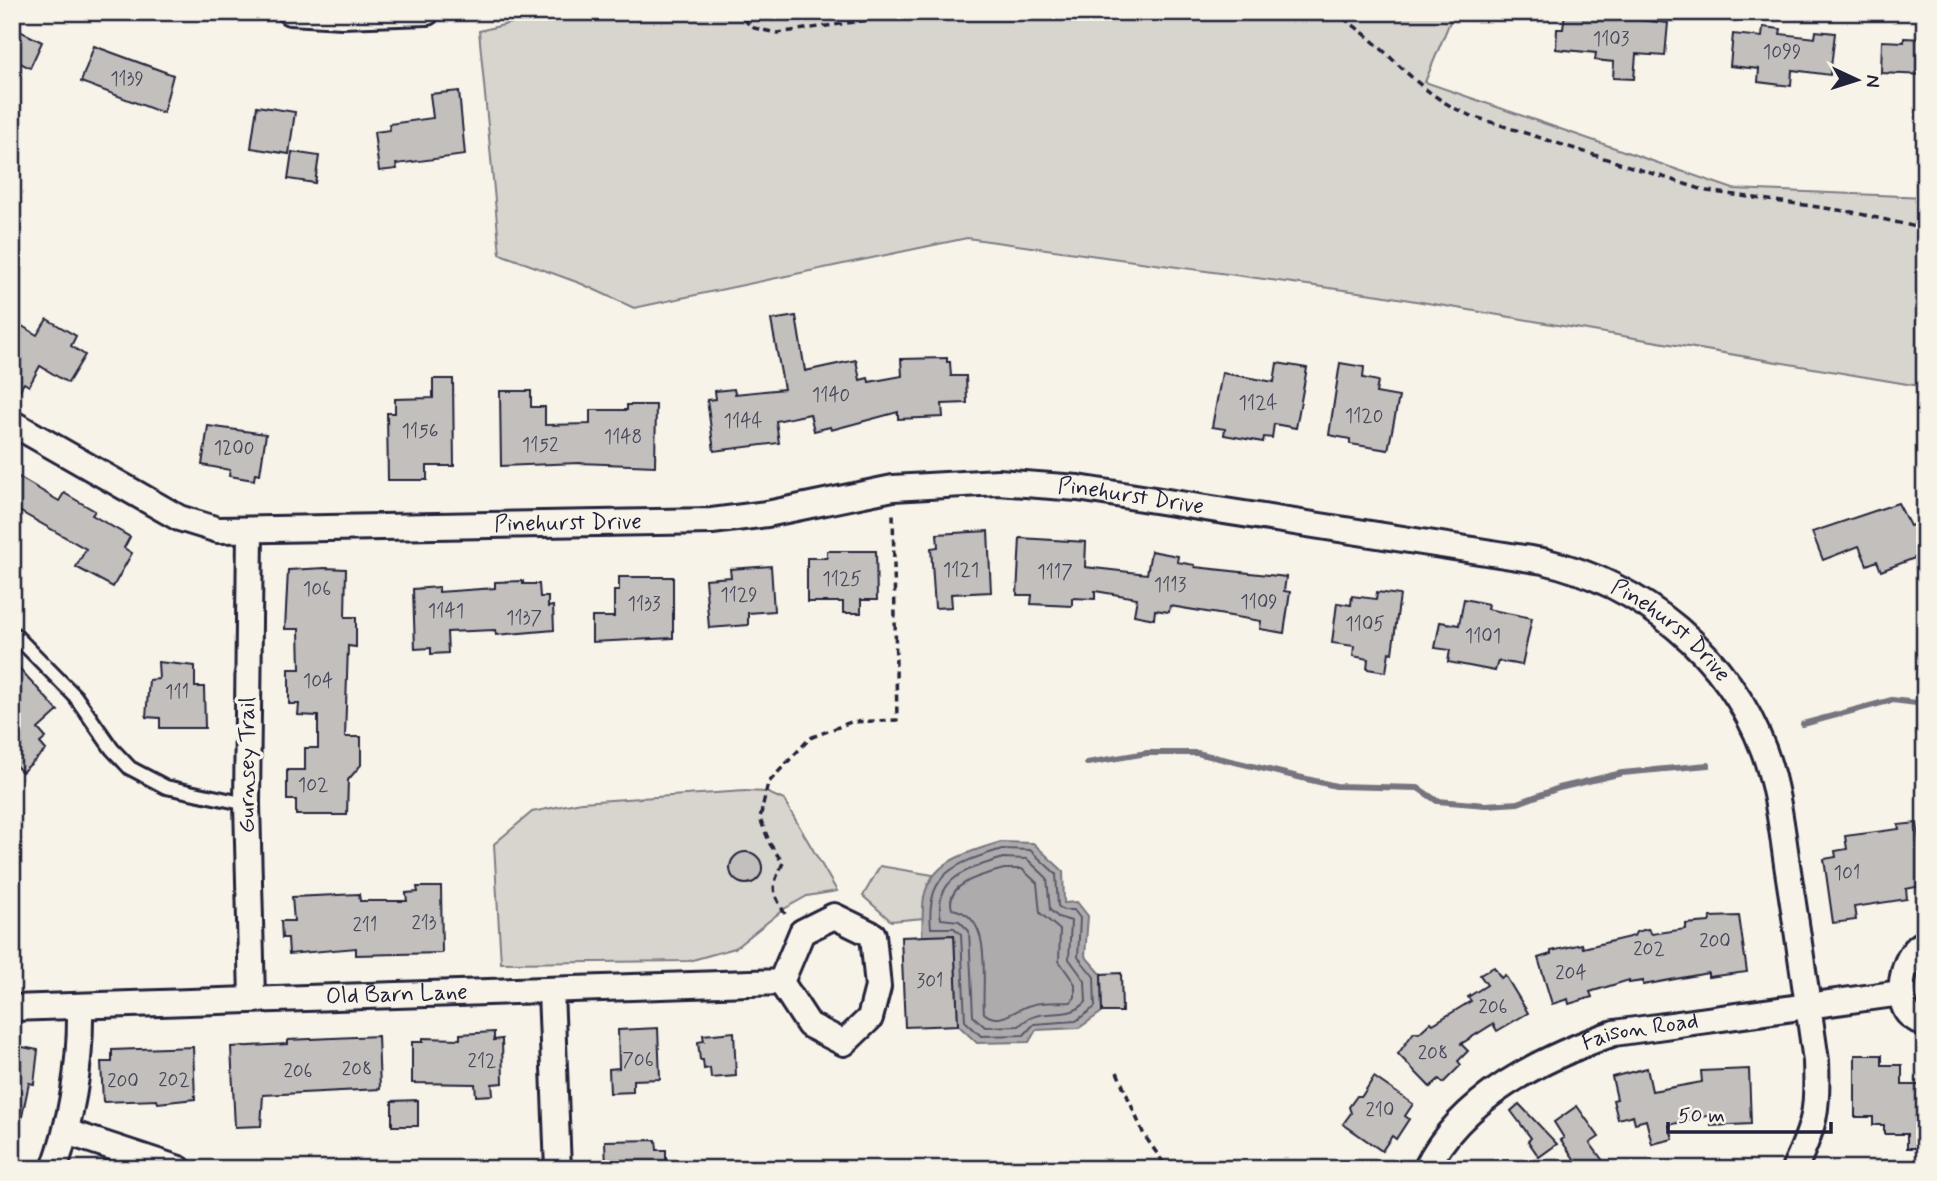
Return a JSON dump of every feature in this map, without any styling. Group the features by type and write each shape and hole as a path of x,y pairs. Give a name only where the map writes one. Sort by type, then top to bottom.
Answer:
{"street":[{"path":"290,12 342,15 427,12"},
{"name":"Pinehurst Drive","path":"12,423 179,518 218,530 712,521 767,514 893,488 998,482 1078,488 1567,566 1615,585 1658,612 1699,648 1737,696 1765,752 1772,777 1808,1005 1817,1094 1814,1126 1794,1169"},
{"name":"Gurnsey Trail","path":"250,531 247,804 252,998"},
{"path":"834,916 873,935 878,987 870,1018 844,1043 810,1025 781,982 802,932 834,916"},
{"path":"1925,943 1920,945 1905,968 1902,993 1907,1013 1925,1025"},
{"name":"Old Barn Lane","path":"12,1008 781,982"},
{"path":"551,991 558,1169"},
{"name":"Faison Road","path":"1426,1169 1459,1121 1519,1076 1573,1047 1614,1033 1902,993"},
{"path":"54,1169 67,1132 79,1066 80,1006"},
{"path":"67,1132 179,1169"}],"lane":[{"path":"12,632 75,696 112,749 130,768 166,788 247,804"}],"path":[{"path":"734,12 754,28 777,33 897,16 1004,12"},
{"path":"1333,12 1359,31 1421,89 1463,113 1707,191 1852,212 1925,229"},
{"path":"785,914 773,895 772,884 783,863 770,844 761,818 768,783 810,738 851,722 898,720 893,512"},
{"path":"1117,1072 1144,1135 1168,1169"}],"shaded area":[{"path":"556,12 1454,12 1425,82 1733,189 1925,197 1925,387 1380,295 967,238 634,308 582,284 500,254 479,31"},
{"path":"745,791 766,792 784,800 837,891 807,896 784,909 735,948 689,961 501,963 494,844 532,812 581,802"},
{"path":"880,866 933,875 924,898 924,918 891,921 863,896"}],"water":[{"path":"1001,842 1033,843 1063,871 1064,903 1077,902 1088,916 1085,956 1101,974 1102,1012 1079,1028 1036,1030 1029,1042 977,1043 958,1025 954,936 922,937 923,902 928,884 943,866 965,854"}],"building":[{"path":"1565,12 1631,14 1631,19 1668,23 1665,56 1636,54 1634,79 1613,78 1614,62 1595,60 1596,53 1556,49 1557,29 1563,29"},
{"path":"12,27 42,42 30,68 12,59"},
{"path":"1763,27 1781,29 1780,34 1815,38 1816,31 1835,33 1830,75 1792,70 1791,86 1758,82 1759,69 1730,66 1733,34 1762,37"},
{"path":"1904,38 1925,39 1925,75 1881,73 1882,41 1904,42"},
{"path":"94,46 173,75 163,113 81,82"},
{"path":"459,91 465,155 396,164 397,169 379,171 374,132 390,130 389,124 433,118 430,94"},
{"path":"257,106 295,112 289,154 251,148"},
{"path":"292,152 319,156 315,183 288,179"},
{"path":"796,316 805,371 856,360 860,380 868,378 869,382 902,376 901,359 947,358 951,376 966,376 967,403 942,404 943,417 898,419 898,412 831,430 830,427 814,431 810,414 776,421 779,443 714,451 707,400 716,399 715,391 734,389 735,394 784,389 771,320"},
{"path":"47,319 76,336 71,346 85,355 68,383 40,366 29,386 24,383 12,403 12,320 37,335"},
{"path":"1277,363 1307,368 1296,428 1274,424 1272,438 1264,437 1263,442 1224,435 1225,429 1212,427 1222,373 1274,382"},
{"path":"1340,363 1364,367 1363,378 1378,381 1376,393 1399,397 1388,450 1350,444 1350,439 1329,435"},
{"path":"433,379 453,379 454,466 427,466 427,480 388,480 387,413 395,413 395,399 433,398"},
{"path":"500,391 531,391 531,407 545,407 545,425 590,424 590,410 627,410 627,405 656,405 655,466 579,463 501,466"},
{"path":"208,426 266,434 260,474 255,473 254,480 229,476 230,470 202,465"},
{"path":"12,473 59,501 64,493 95,511 92,515 130,537 124,548 132,553 113,587 76,567 86,549 12,507"},
{"path":"1898,503 1910,526 1925,521 1925,554 1881,571 1877,561 1867,565 1859,546 1823,560 1812,532"},
{"path":"988,531 991,592 951,594 952,607 935,608 931,548 938,547 937,534"},
{"path":"1020,538 1086,542 1085,567 1147,574 1151,551 1178,556 1177,562 1195,567 1286,577 1284,591 1290,592 1284,633 1260,629 1261,621 1170,606 1169,612 1155,610 1154,619 1134,615 1137,598 1095,591 1095,599 1072,598 1072,606 1031,604 1032,595 1017,595"},
{"path":"827,551 876,551 877,600 861,600 861,613 843,613 843,602 807,602 807,558 827,558"},
{"path":"771,566 774,611 748,613 748,625 709,628 705,579 731,577 730,569"},
{"path":"346,569 345,617 356,617 356,647 348,646 345,737 361,737 361,765 348,780 347,815 296,815 296,800 287,800 287,770 305,770 305,748 318,748 318,716 298,715 299,704 289,704 289,669 300,669 299,629 285,629 288,570"},
{"path":"619,577 673,577 673,638 592,642 592,617 614,617 614,591 619,591"},
{"path":"523,581 523,584 539,584 540,597 548,597 548,607 553,606 554,630 496,635 495,630 447,632 448,653 431,654 431,648 415,649 413,589 439,587 439,592 495,588 495,582"},
{"path":"1377,592 1400,595 1392,653 1389,652 1386,672 1367,669 1368,659 1353,656 1354,646 1332,643 1337,603 1351,605 1352,596 1376,599"},
{"path":"1464,599 1488,604 1487,609 1532,618 1522,665 1498,661 1495,671 1448,662 1450,650 1435,648 1440,622 1459,625"},
{"path":"12,660 58,711 38,729 46,738 40,743 46,750 22,772 12,762"},
{"path":"158,662 195,666 195,687 204,687 205,728 160,728 160,718 146,717 149,680 159,679"},
{"path":"1917,823 1925,885 1906,889 1907,899 1854,907 1856,920 1833,923 1824,859 1836,857 1835,851 1847,849 1845,836 1899,829 1898,825"},
{"path":"746,852 757,857 762,868 757,879 746,884 735,879 730,868 735,857"},
{"path":"417,887 441,887 442,953 356,955 356,948 289,954 288,938 282,938 281,921 294,921 292,897 359,894 360,901 407,901 406,893 418,892"},
{"path":"1739,916 1747,972 1708,977 1708,973 1643,985 1643,981 1629,983 1629,980 1590,992 1592,997 1569,1004 1568,999 1552,1004 1538,958 1551,954 1551,951 1582,944 1583,948 1634,936 1636,932 1648,929 1652,934 1686,929 1686,924 1709,922 1711,917"},
{"path":"954,935 958,1025 905,1027 901,937"},
{"path":"1494,967 1501,978 1505,975 1528,1013 1497,1031 1493,1024 1461,1044 1468,1051 1458,1061 1461,1065 1443,1083 1439,1079 1430,1087 1398,1054 1414,1032 1419,1033 1431,1022 1433,1024 1471,1001 1468,997 1487,985 1480,975"},
{"path":"1121,973 1122,1012 1102,1012 1101,974"},
{"path":"658,1028 660,1079 633,1080 633,1092 610,1093 609,1069 619,1068 618,1030"},
{"path":"494,1032 494,1040 502,1039 503,1083 492,1084 493,1095 476,1096 475,1084 412,1083 412,1042 423,1042 423,1038 460,1039 460,1034"},
{"path":"734,1032 736,1076 711,1078 710,1068 704,1069 703,1060 700,1060 698,1042 704,1041 703,1035"},
{"path":"378,1036 380,1089 263,1095 261,1126 235,1127 231,1047 288,1044 288,1040"},
{"path":"12,1045 38,1050 34,1084 29,1083 20,1126 12,1125"},
{"path":"193,1047 195,1099 158,1103 157,1100 103,1102 101,1062 112,1062 112,1050"},
{"path":"1855,1055 1882,1055 1882,1065 1902,1065 1902,1085 1925,1085 1925,1148 1907,1148 1907,1134 1884,1134 1884,1125 1873,1125 1873,1117 1855,1117"},
{"path":"1647,1068 1652,1091 1702,1082 1701,1071 1749,1069 1751,1124 1711,1126 1711,1115 1669,1125 1673,1139 1652,1144 1646,1120 1635,1123 1633,1115 1618,1119 1613,1100 1617,1099 1612,1077"},
{"path":"1374,1077 1413,1104 1405,1116 1409,1119 1396,1139 1392,1136 1382,1151 1343,1124 1351,1113 1349,1107 1357,1096 1362,1096"},
{"path":"418,1100 418,1126 392,1126 392,1101"},
{"path":"1519,1104 1557,1144 1539,1157 1528,1141 1531,1138 1511,1111"},
{"path":"1577,1106 1599,1137 1590,1143 1609,1169 1581,1169 1561,1140 1564,1138 1554,1122"},
{"path":"656,1140 657,1150 666,1150 666,1169 606,1167 605,1141"}],"waterway":[{"path":"1803,724 1892,700 1925,704"},
{"path":"1087,763 1147,753 1197,753 1336,786 1418,788 1437,801 1486,805 1518,803 1559,788 1622,773 1708,765"}]}
